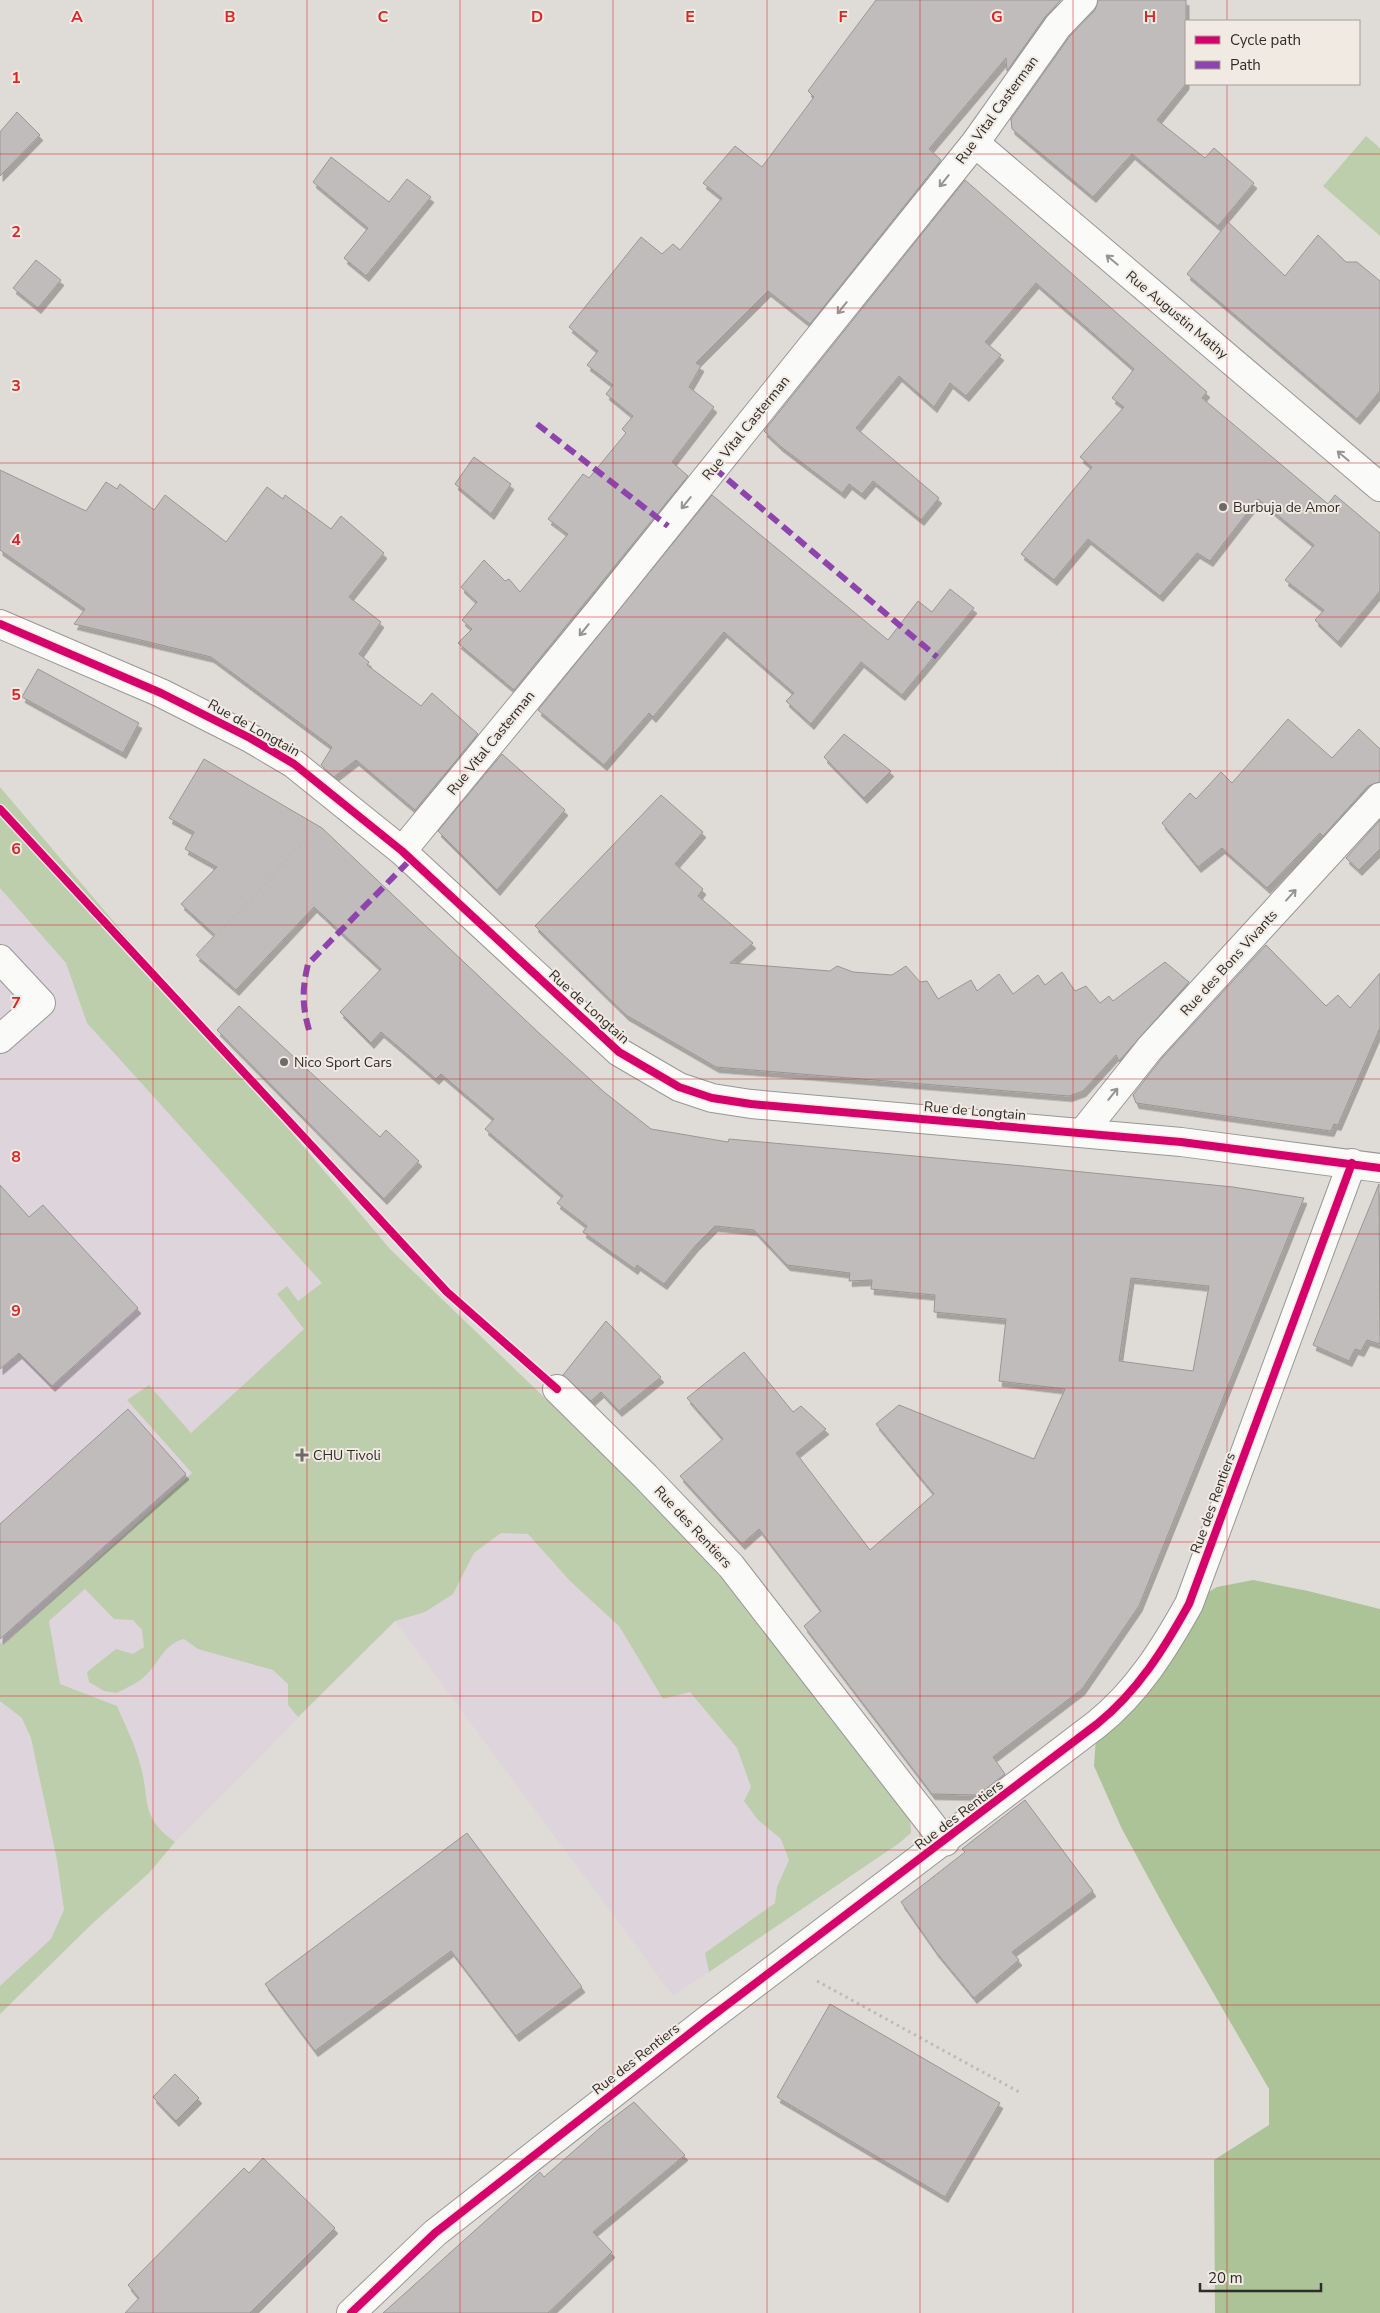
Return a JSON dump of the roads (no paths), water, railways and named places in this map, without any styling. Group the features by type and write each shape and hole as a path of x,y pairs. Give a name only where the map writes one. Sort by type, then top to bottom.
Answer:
{"street":[{"name":"Rue Vital Casterman","path":"402,851 601,609 974,143 1058,26 1083,0"},
{"name":"Rue Augustin Mathy","path":"974,143 1380,488"},
{"name":"Rue de Longtain","path":"0,624 161,693 250,738 294,764 402,851 619,1052 679,1087 712,1098 752,1104 1181,1142 1380,1168"},
{"name":"Rue des Bons Vivants","path":"1085,1133 1092,1120 1150,1048 1380,797"},
{"path":"0,959 41,1004 0,1039"},
{"name":"Rue des Rentiers","path":"351,2313 435,2233 671,2048 945,1842 1111,1713 1141,1680 1165,1646 1189,1604 1352,1163"},
{"name":"Rue des Rentiers","path":"557,1389 646,1477 731,1566 945,1842"}],"place":[{"name":"Burbuja de Amor","path":"1223,507"},
{"name":"Nico Sport Cars","path":"284,1062"},
{"name":"CHU Tivoli","path":"302,1455"}]}
